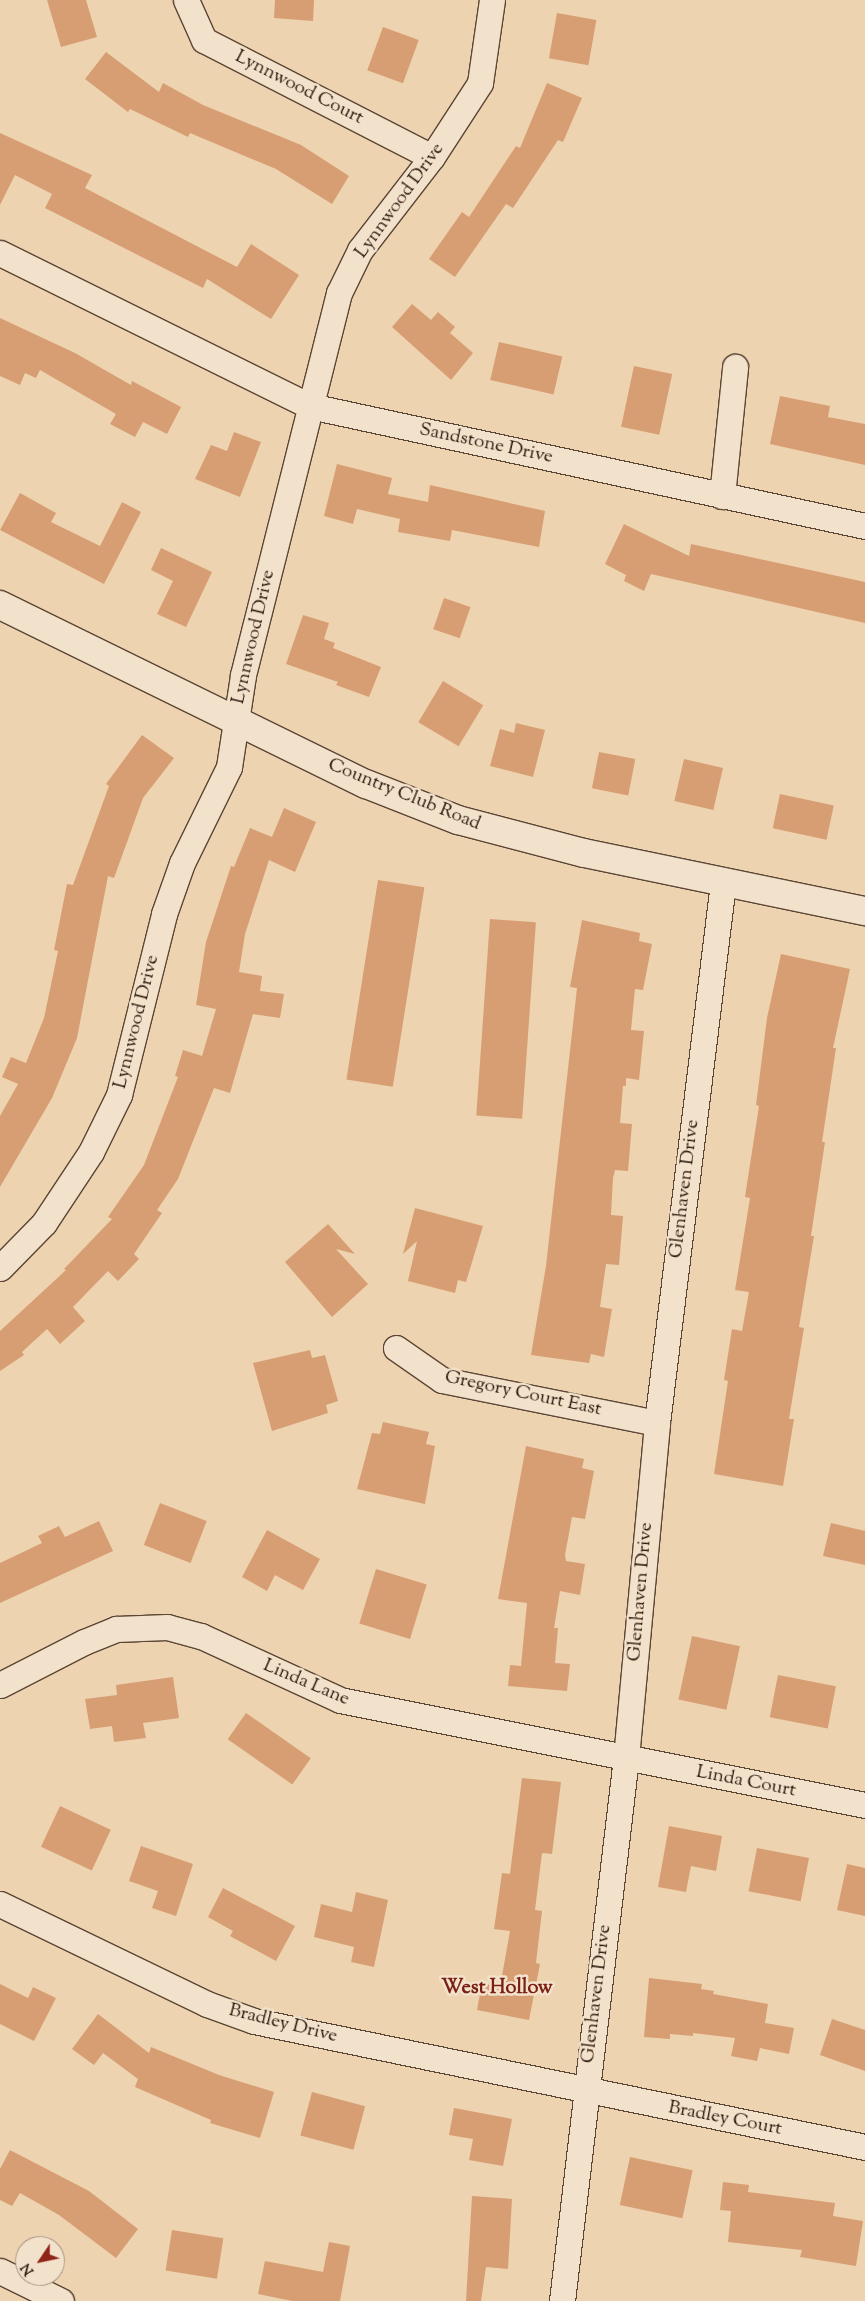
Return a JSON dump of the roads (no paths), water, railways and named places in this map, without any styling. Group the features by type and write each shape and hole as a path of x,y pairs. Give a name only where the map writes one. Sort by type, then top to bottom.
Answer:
{"main road":[{"name":"Country Club Road","path":"0,605 366,784 458,820 584,852 865,911"}],"street":[{"name":"Lynnwood Court","path":"186,0 204,40 432,157"},
{"name":"Lynnwood Drive","path":"0,1268 44,1223 91,1152 119,1096 164,914 182,863 229,767 243,675 339,294 360,250 432,157 480,83 492,0"},
{"name":"Sandstone Drive","path":"0,253 124,312 310,406 865,526"},
{"path":"722,496 735,367"},
{"name":"Glenhaven Drive","path":"562,2301 585,2091 626,1758 657,1423 723,882"},
{"name":"Gregory Court East","path":"396,1348 442,1380 657,1423"},
{"name":"Linda Lane","path":"0,1685 84,1642 116,1629 167,1627 201,1636 340,1700 626,1758"},
{"name":"Linda Court","path":"626,1758 865,1805"},
{"name":"Bradley Drive","path":"0,1904 207,2004 254,2021 585,2091"},
{"name":"Bradley Court","path":"585,2091 865,2147"},
{"path":"0,2271 61,2301"}],"district":[{"name":"West Hollow","path":"497,1988"}]}
